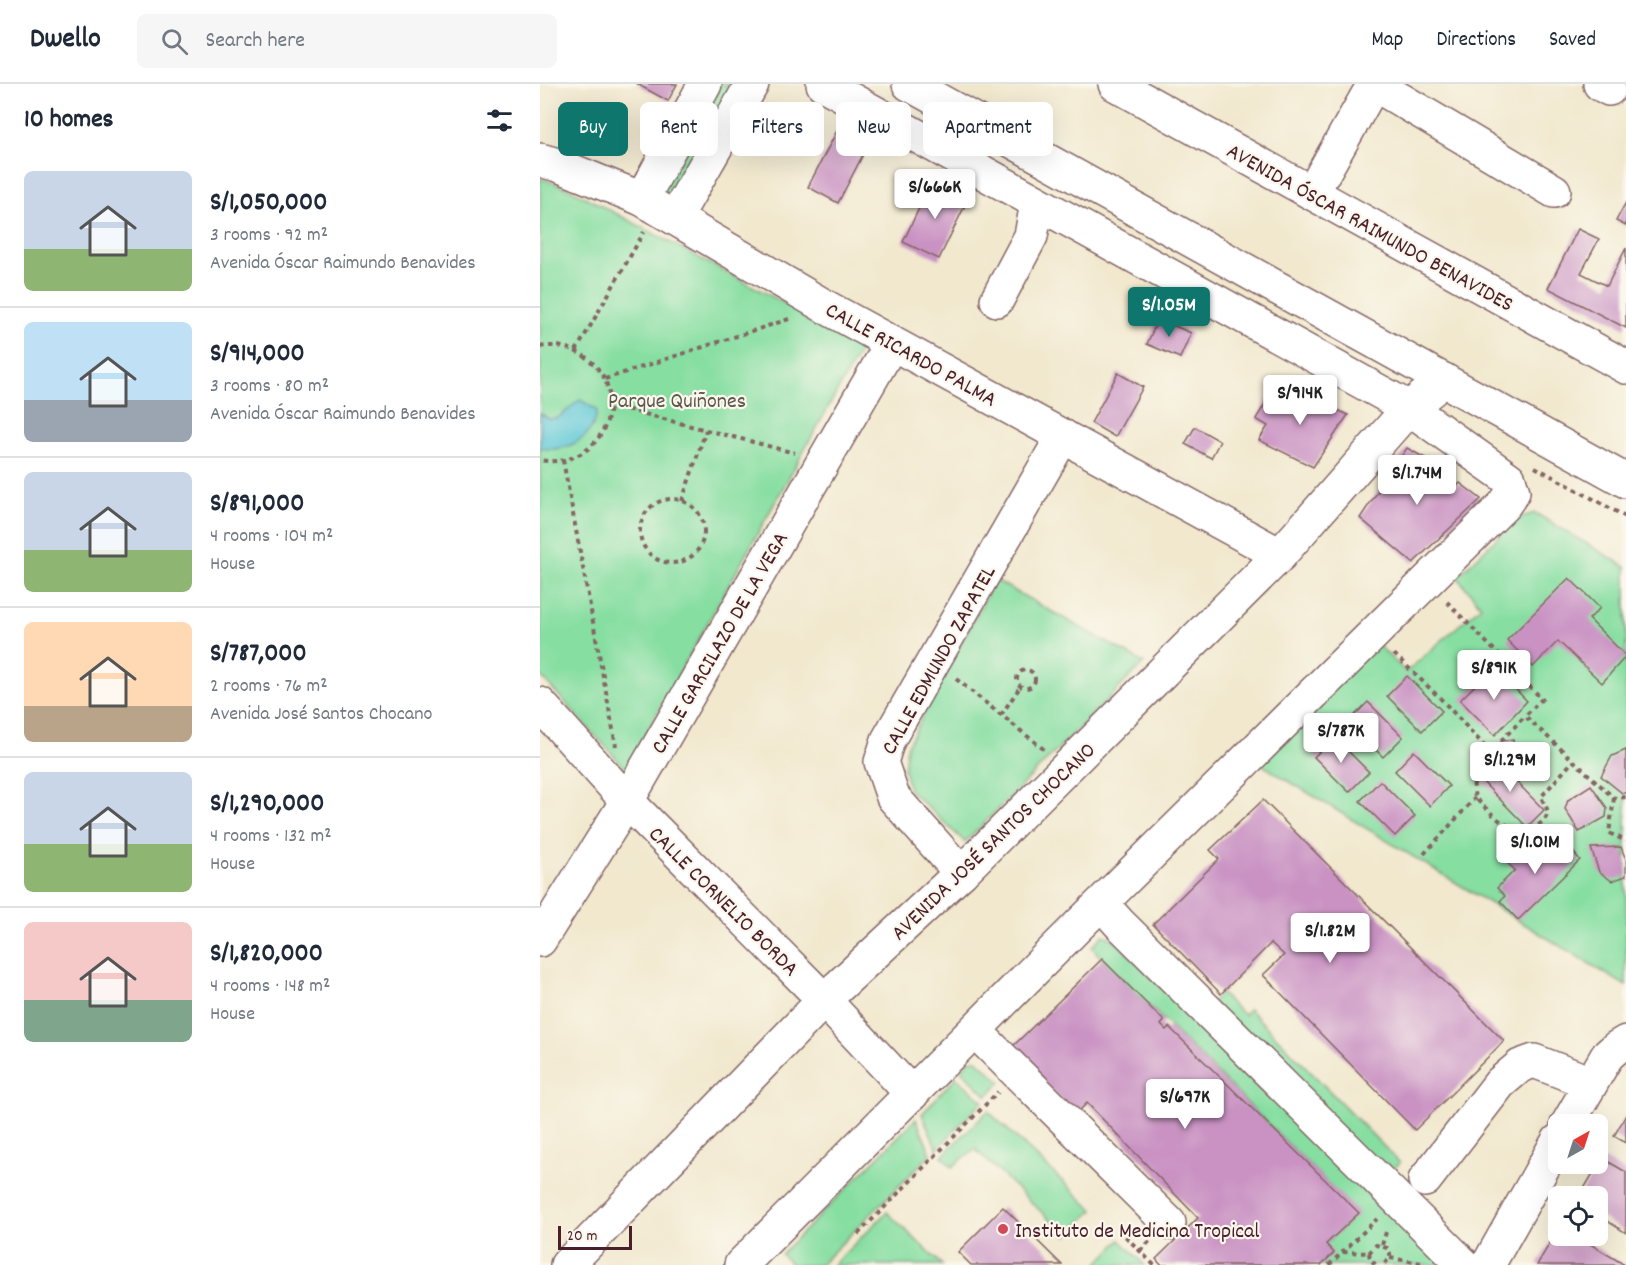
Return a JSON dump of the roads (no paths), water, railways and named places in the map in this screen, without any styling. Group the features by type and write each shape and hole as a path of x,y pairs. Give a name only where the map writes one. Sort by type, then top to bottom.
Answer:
{"street":[{"path":"658,208 705,84"},
{"path":"658,208 752,84"},
{"path":"741,1265 906,1087 975,1031 1428,582 1504,505 1513,492 1509,479 1409,408 823,84"},
{"path":"909,84 1626,481"},
{"name":"AVENIDA ÓSCAR RAIMUNDO BENAVIDES","path":"1115,84 1626,367"},
{"path":"1312,193 1374,84 1554,191"},
{"name":"CALLE RICARDO PALMA","path":"540,160 558,165 658,208 826,307 1280,555"},
{"path":"998,300 1031,236 1037,203"},
{"name":"CALLE GARCILAZO DE LA VEGA","path":"540,940 627,801 822,460 892,343"},
{"path":"1409,408 1443,380"},
{"name":"AVENIDA JOSÉ SANTOS CHOCANO","path":"567,1265 824,1000 961,873 1280,555 1409,408"},
{"name":"CALLE EDMUNDO ZAPATEL","path":"961,873 893,797 880,762 888,740 932,660 1062,436"},
{"name":"CALLE CORNELIO BORDA","path":"540,704 627,801 824,1000 906,1087"},
{"path":"1102,903 1119,923 1464,1265"},
{"path":"975,1031 1169,1223"},
{"path":"1574,1114 1607,1056 1626,1042"},
{"path":"1425,1180 1500,1083 1520,1066 1534,1061 1592,1083"},
{"path":"1488,1265 1548,1159"}],"water":[{"path":"580,400 597,410 595,420 585,436 569,446 540,448 540,413 549,419 558,418"}],"place":[{"name":"Instituto de Medicina Tropical","path":"1003,1229"}],"park label":[{"name":"Parque Quiñones","path":"677,399"}]}
